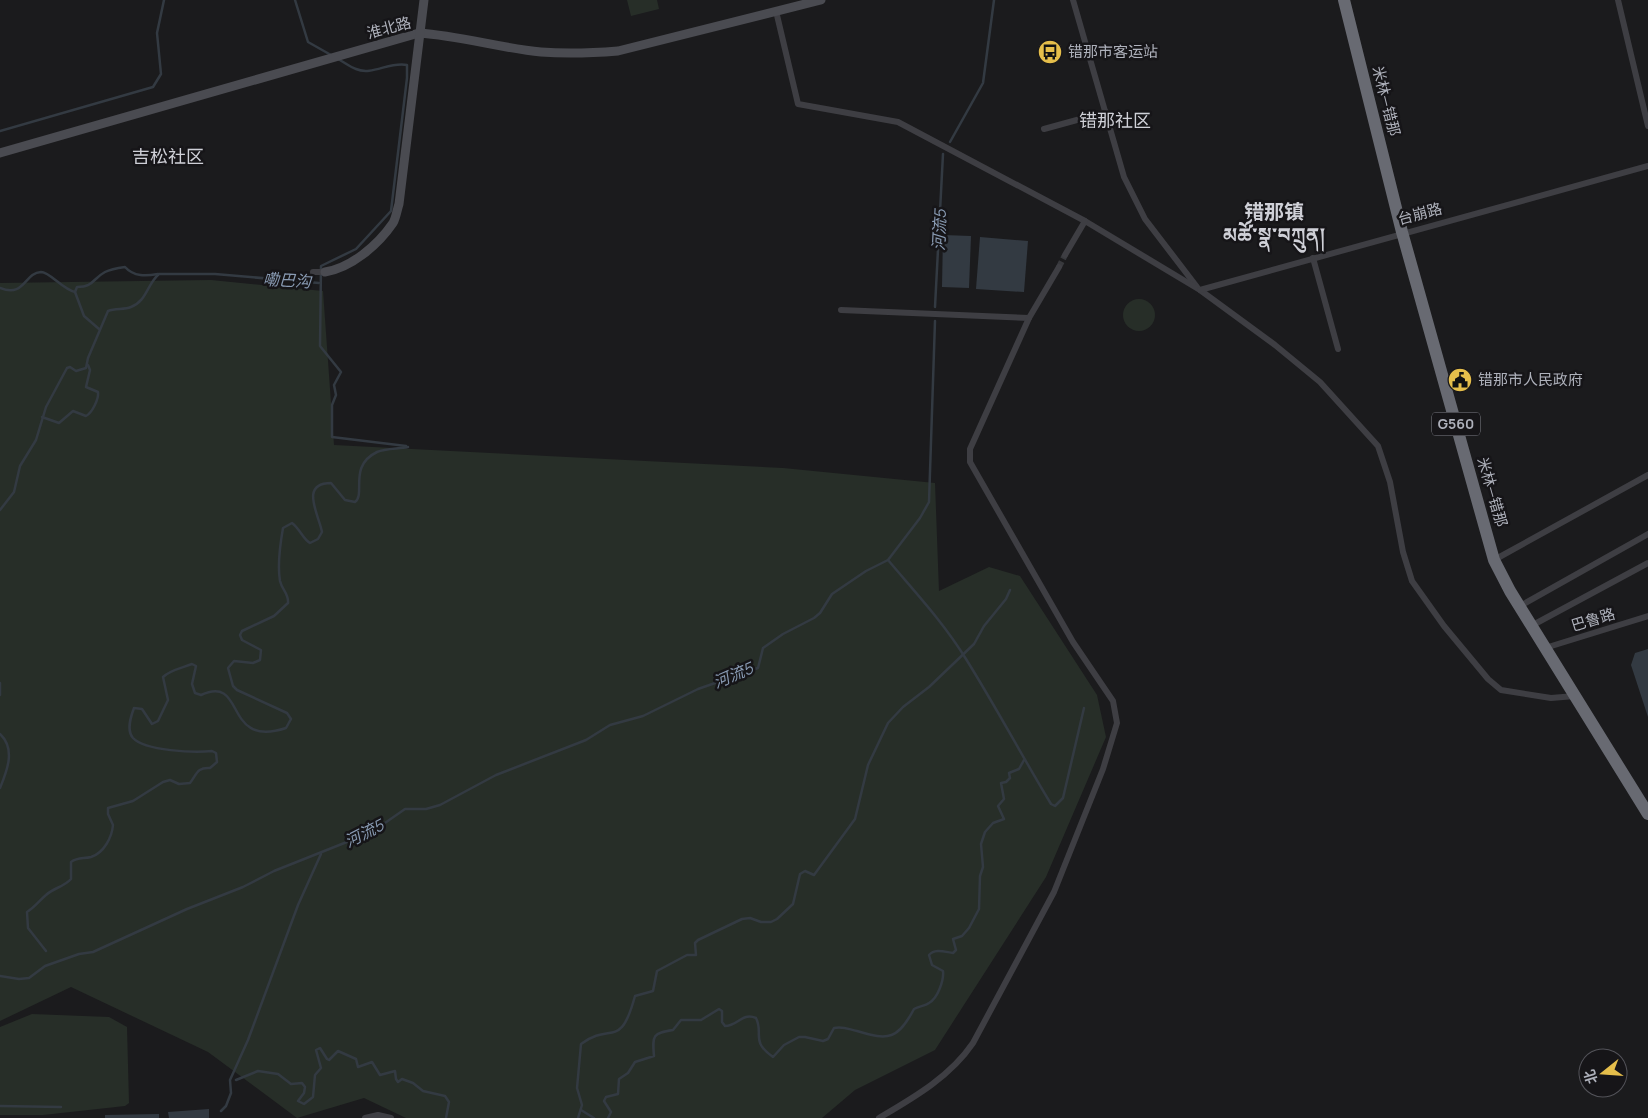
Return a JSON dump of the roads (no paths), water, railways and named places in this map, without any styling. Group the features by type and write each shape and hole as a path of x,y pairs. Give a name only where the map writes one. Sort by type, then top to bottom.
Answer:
{"highway":[{"name":"米林—错那","path":"1344,0 1402,232 1494,560 1531,626 1648,814"}],"street":[{"path":"313,272 325,272 348,266 365,252 394,222 399,204 424,0"},
{"name":"淮北路","path":"0,153 419,33 443,35 541,52 586,54 618,51 821,0"},
{"path":"1073,0 1124,177 1145,219 1200,290"},
{"path":"1618,0 1648,126"},
{"path":"776,11 798,104 898,122 1085,221 1200,290 1320,382 1378,446 1390,482 1403,552 1412,581 1444,626 1488,679 1501,690 1551,698 1575,696"},
{"path":"1044,129 1106,112"},
{"name":"台崩路","path":"1200,290 1402,232 1648,166"},
{"path":"1065,255 1085,221"},
{"path":"1313,258 1338,349"},
{"path":"879,1118 936,1081 964,1057 973,1043 1054,892 1103,769 1117,723 1112,701 1073,642 970,462 970,449 1029,318 1059,267"},
{"path":"841,310 1029,318"},
{"path":"1494,560 1648,475"},
{"path":"1520,606 1648,536"},
{"path":"1531,626 1648,563"},
{"name":"巴鲁路","path":"1545,648 1648,616"},
{"path":"365,1118 378,1115 391,1118"}],"waterway":[{"path":"0,131 153,87 161,74 157,33 164,0"},
{"name":"嘞巴沟","path":"295,0 308,42 331,55"},
{"name":"河流5","path":"950,142 983,83 994,0"},
{"name":"嘞巴沟","path":"338,59 362,71 401,64 407,65 407,78 391,211 356,249 321,266 320,346 341,372 334,385 336,395 332,405 332,437 406,446"},
{"name":"河流5","path":"935,307 943,154"},
{"path":"75,292 77,287 87,286 105,272 115,269 125,267 132,273 140,275 158,274"},
{"path":"0,288 15,290 35,273 41,272 65,288 75,292"},
{"name":"嘞巴沟","path":"0,510 14,492 20,466 36,440 46,407 67,368 70,367 76,371 86,368 88,358 108,311 128,308 136,304 144,297 159,274 215,274 319,283"},
{"path":"75,292 84,316 99,329"},
{"name":"河流5","path":"0,976 19,979 29,978 45,966 79,954 93,952 187,909 243,887 274,871 372,832 405,809 426,809 440,805 496,775 586,740 610,725 643,716 698,689 758,668 763,648 783,634 814,618 820,613 832,594 866,571 888,560 920,518 929,502 935,321"},
{"path":"42,417 59,423 73,411 86,416 91,412 98,392 86,387 90,370 88,365"},
{"path":"46,951 28,928 27,912 49,893 71,879 71,862 91,857 100,852 109,839 113,825 108,814 108,808 133,801 163,782 170,780 179,784 190,783 200,770 210,768 217,762 216,753 212,751 171,750 148,746 139,742 133,738 130,731 134,708 142,709 152,724 158,721 168,700 163,677 192,664 196,666 192,684 195,693 201,695 215,691 225,694 243,721 252,729 266,732 286,728 291,719 287,713 237,690 233,686 228,668 234,661 253,663 260,660 261,650 242,640 240,635 242,631 274,616 288,603 279,575 279,554 283,528 292,523 310,543 318,539 322,532 313,501 313,494 316,488 321,484 331,483 345,500 355,502 359,493 360,472 368,458 377,452 408,447"},
{"path":"888,560 929,608 957,646 988,695 1051,804 1055,806 1063,798 1084,708"},
{"path":"578,1118 582,1105 577,1088 581,1044 592,1038 619,1029 625,1023 630,1013 635,996 653,991 657,971 687,955 696,955 695,943 698,940 742,919 750,918 761,922 771,922 793,904 800,874 805,871 814,875 855,819 868,765 888,723 903,707 929,687 974,644 984,626 1006,599 1010,590"},
{"name":"嘞巴沟","path":"0,683 0,695"},
{"name":"嘞巴沟","path":"0,734 8,746 9,753 9,760 0,788"},
{"path":"608,1118 611,1112 604,1101 606,1097 618,1094 619,1079 628,1073 635,1062 654,1056 653,1044 655,1036 661,1032 673,1030 681,1020 701,1020 719,1009 722,1011 722,1022 725,1026 743,1018 756,1018 760,1042 773,1057 784,1045 799,1037 823,1041 828,1039 834,1028 846,1028 877,1036 891,1035 897,1032 914,1009 932,1001 940,989 943,971 932,965 929,955 937,951 953,953 956,950 953,939 962,936 969,928 979,909 980,876 983,867 981,844 985,832 993,823 1004,819 998,806 1004,799 1001,783 1006,782 1010,778 1009,773 1019,769 1024,760"},
{"path":"221,1111 226,1106 231,1093 230,1080 248,1040 298,905 321,854"},
{"path":"236,1080 258,1071 278,1074 291,1084 302,1083 305,1087 304,1093 298,1101 304,1104 313,1097 315,1075 321,1068 316,1050 320,1048 329,1060 338,1051 356,1059 358,1067 372,1062 380,1075 395,1071 398,1082 402,1079 413,1083 423,1091 445,1096 449,1102 446,1118"},
{"path":"0,1106 61,1107"},
{"path":"581,1110 594,1118"}],"tunnel":[{"path":"1059,267 1065,255"}],"place":[{"name":"错那市客运站","path":"1050,52"},
{"name":"错那市人民政府","path":"1460,380"}],"district":[{"name":"错那社区","path":"1115,121"},
{"name":"吉松社区","path":"168,157"},
{"name":"错那镇 མཚོ་སྣ་བཀྲུན།","path":"1274,224"}]}
